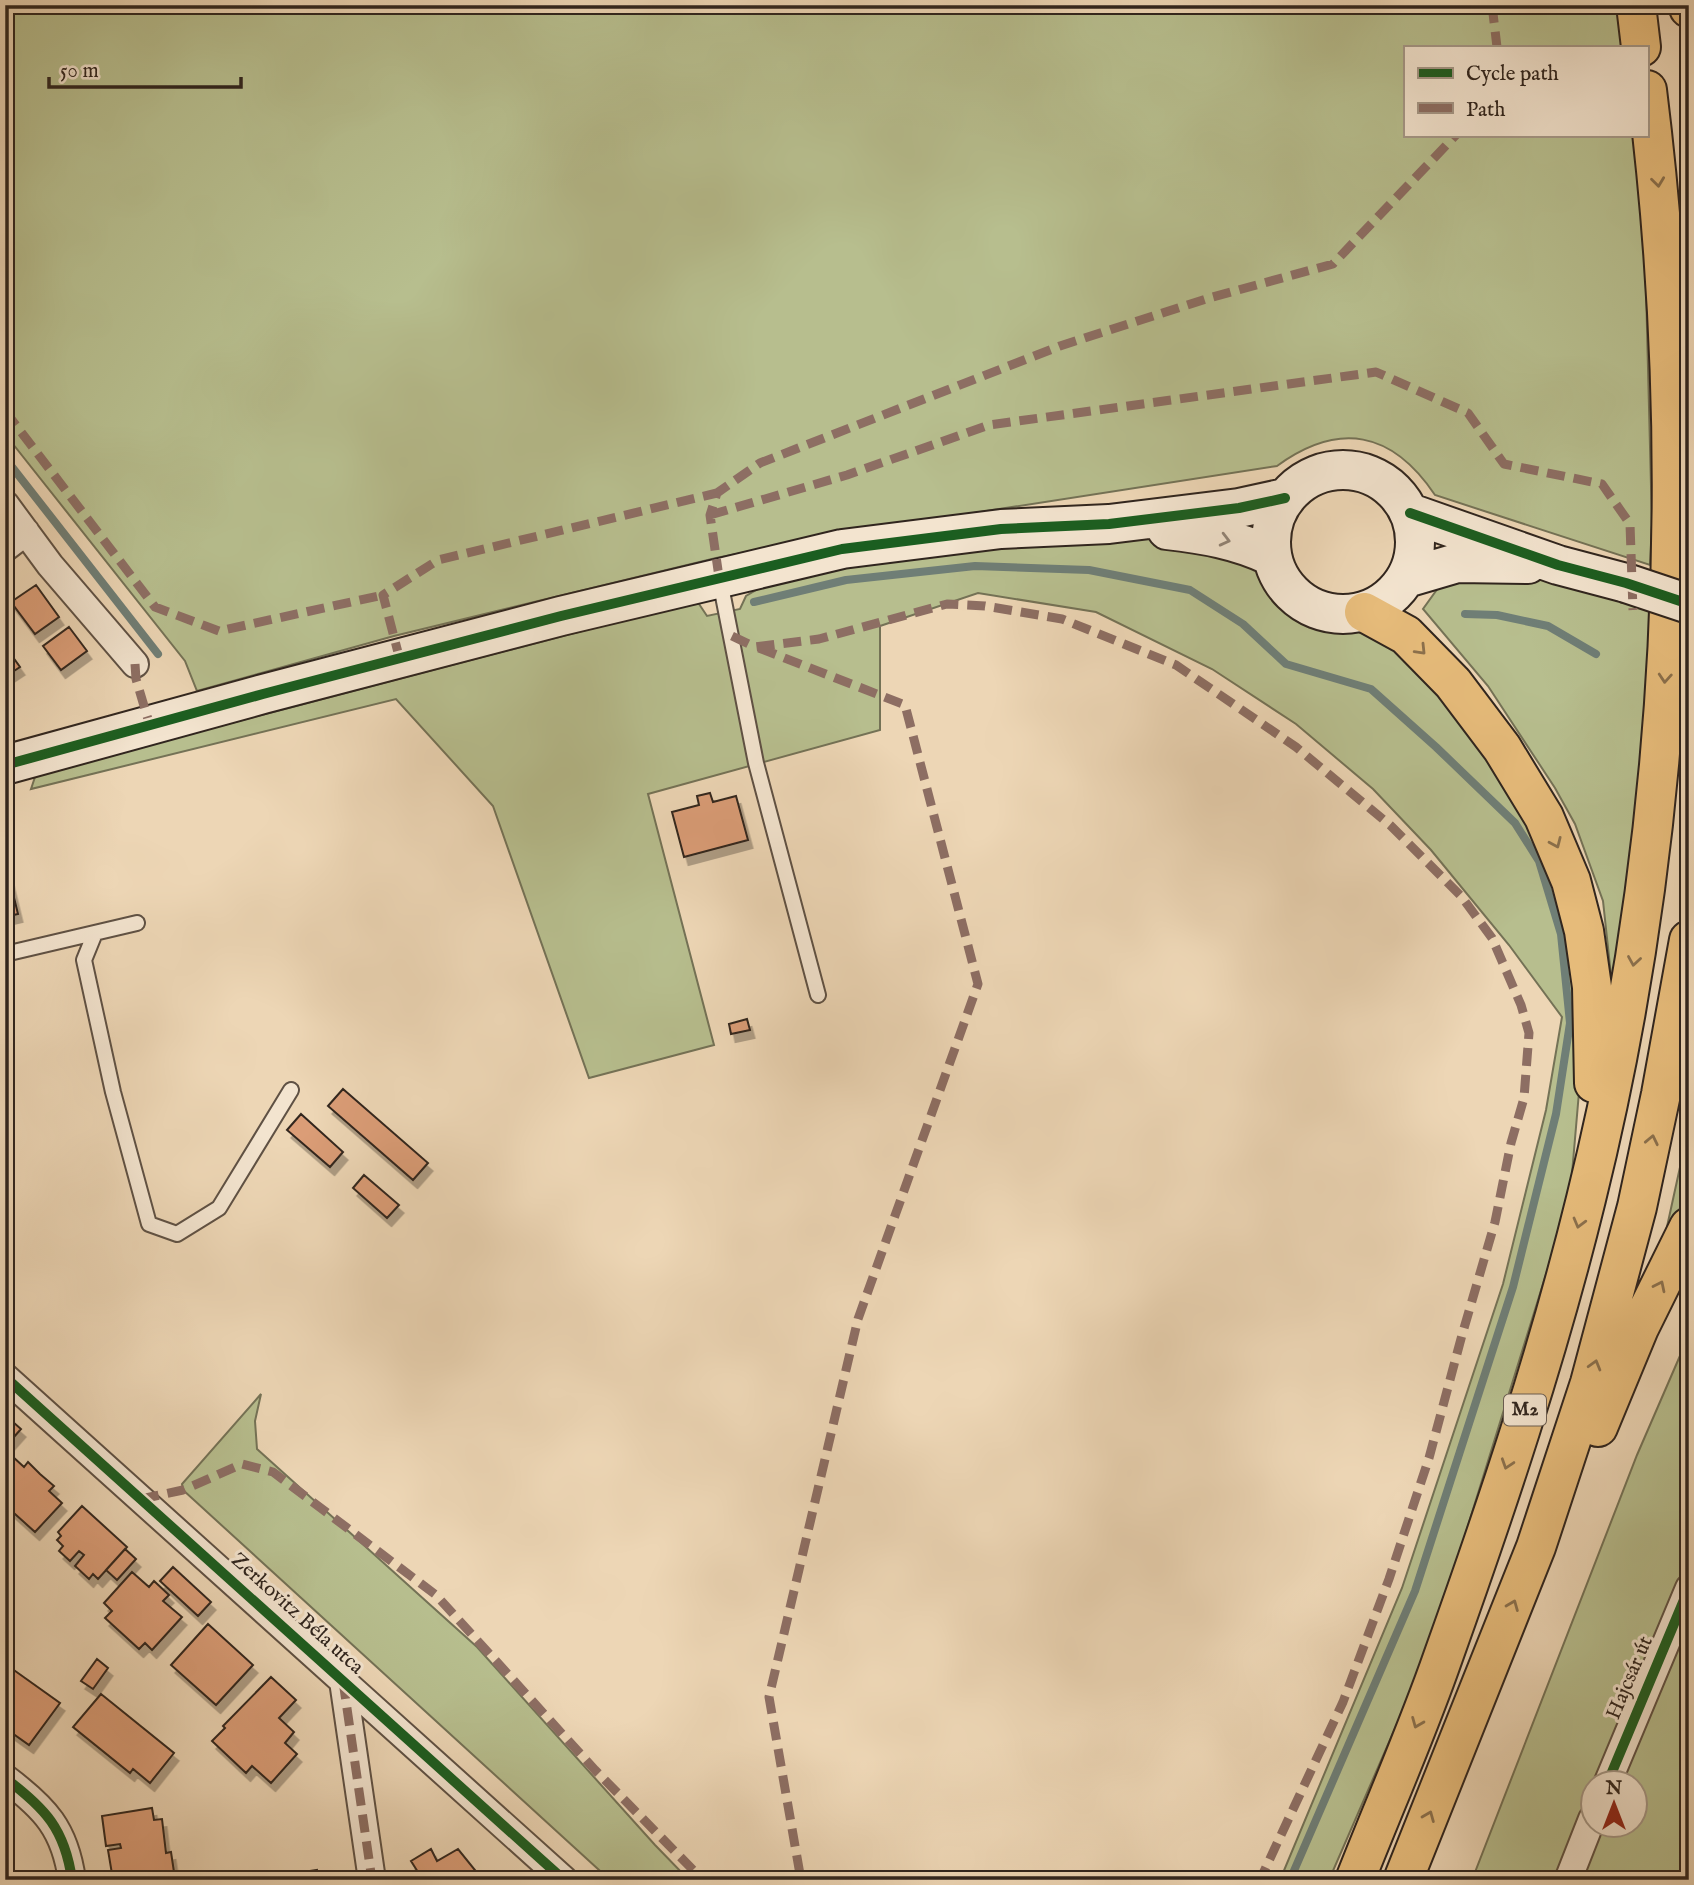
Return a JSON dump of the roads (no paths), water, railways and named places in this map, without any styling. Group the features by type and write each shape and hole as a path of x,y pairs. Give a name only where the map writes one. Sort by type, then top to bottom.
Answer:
{"highway":[{"path":"1636,5 1642,46"},
{"name":"M2","path":"1355,1880 1442,1660 1536,1378 1586,1200 1628,997 1658,775 1668,639 1672,507 1669,351 1659,191 1648,98"},
{"path":"1364,612 1406,635 1452,683 1509,759 1544,817 1560,851 1584,931 1592,987 1596,1156"},
{"name":"M2","path":"1403,1880 1536,1547 1590,1383 1637,1207 1689,940"},
{"path":"1536,1547 1604,1415 1639,1328 1689,1227"}],"street":[{"path":"1333,470 1352,470 1370,475 1386,484 1400,497 1410,513 1415,535 1414,557 1406,578 1388,599 1364,612 1340,615 1316,610 1295,598 1279,579 1271,556 1270,536 1275,516 1284,498 1314,475 1333,470"},
{"path":"5,765 263,694 719,577 842,549 1001,529 1109,524 1239,508 1284,498"},
{"path":"5,504 16,540 50,565 135,664"},
{"path":"1410,513 1558,565 1626,583 1689,604"},
{"path":"1109,524 1201,534 1250,546 1271,556"},
{"path":"1406,578 1457,563 1558,565"},
{"name":"Zerkovitz Béla utca","path":"5,1377 564,1880"},
{"name":"Hajcsár út","path":"1612,1770 1689,1588"},
{"path":"343,1681 372,1880"},
{"path":"5,1778 39,1807 57,1828 72,1880"},
{"path":"1568,1880 1584,1840"}],"lane":[{"path":"719,577 756,763 818,995"},
{"path":"5,954 137,923"},
{"path":"95,933 84,960 113,1092 149,1224 177,1234 219,1208 291,1090"}],"waterway":[{"path":"5,458 158,654"},
{"path":"754,602 846,580 975,566 1089,570 1190,590 1243,624 1286,664 1371,689 1515,823 1539,861 1561,934 1570,1023 1556,1114 1513,1287 1415,1591 1290,1880"},
{"path":"1465,614 1497,615 1548,626 1596,654"}]}
